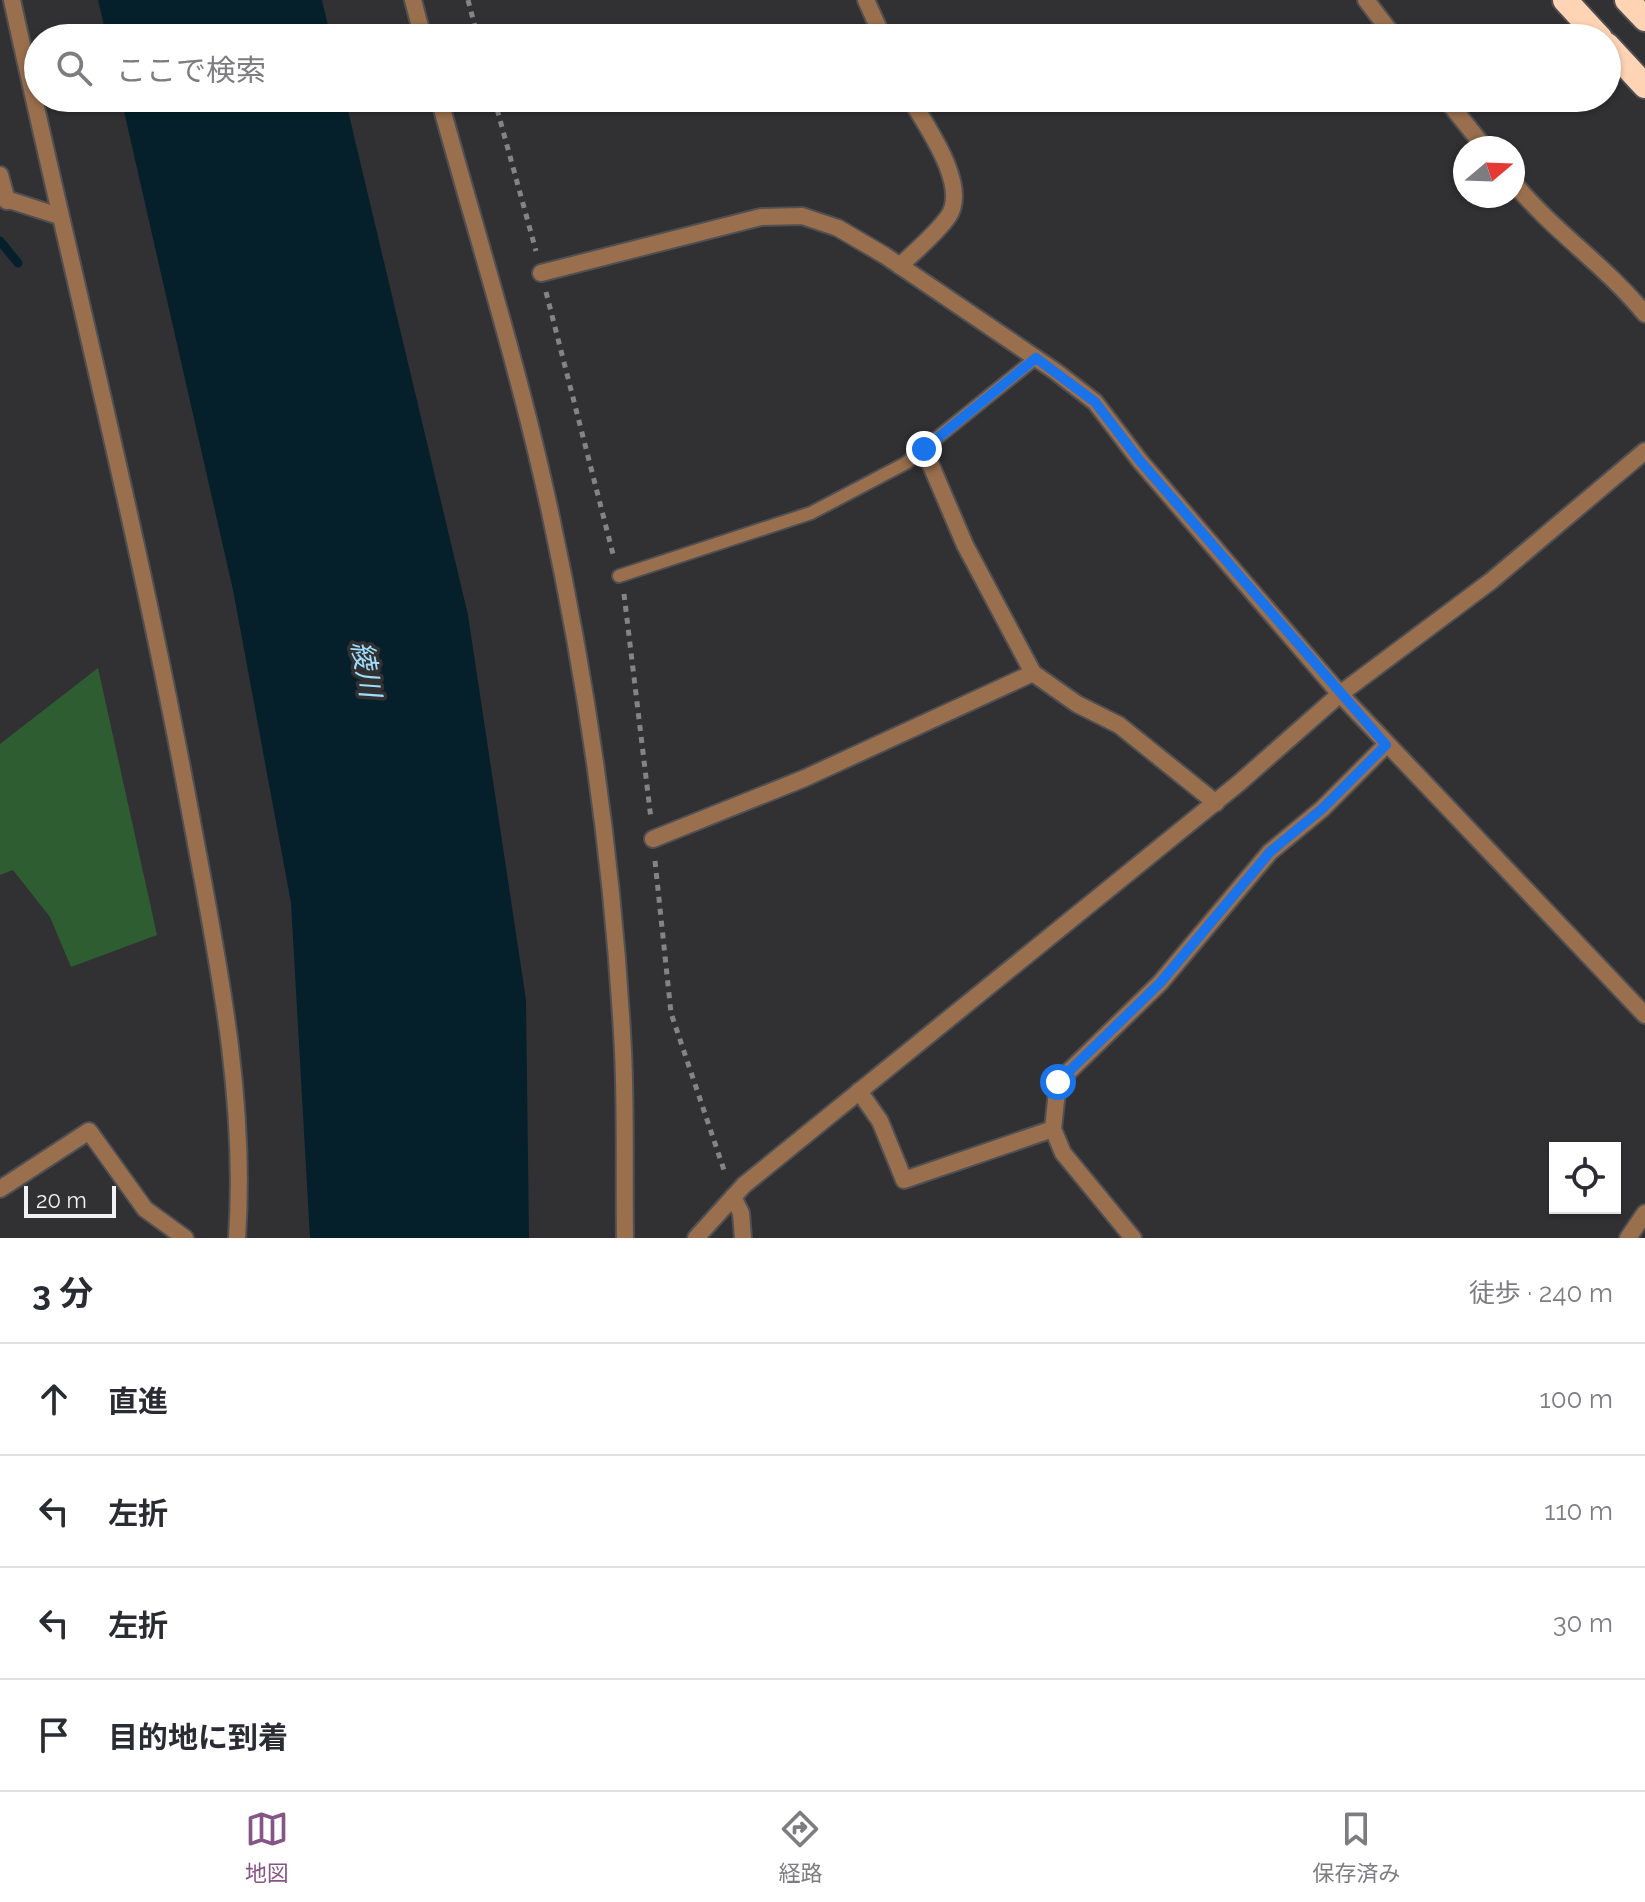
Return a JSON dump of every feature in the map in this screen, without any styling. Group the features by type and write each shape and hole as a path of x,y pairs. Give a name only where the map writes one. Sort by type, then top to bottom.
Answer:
{"highway":[{"path":"1565,0 1587,24"},
{"path":"1627,0 1645,19"},
{"path":"1621,60 1645,86"}],"street":[{"path":"12,0 24,55"},
{"path":"413,0 419,24"},
{"path":"866,0 877,24"},
{"path":"1366,0 1384,24"},
{"path":"36,112 59,216 87,317 168,690 225,1003 237,1089 241,1186 237,1238"},
{"path":"443,112 483,262 516,365 550,514 585,704 618,979 623,1053 625,1238"},
{"path":"900,266 950,215 955,188 941,152 918,112"},
{"path":"1456,112 1475,136"},
{"path":"0,175 4,199 59,216"},
{"path":"1525,197 1536,211 1616,279 1645,314"},
{"path":"541,273 761,217 802,216 838,228 900,266 1095,402 1140,461 1340,694 1645,1015"},
{"path":"924,449 965,545 1033,673 1077,704 1119,725 1216,803"},
{"path":"696,1238 733,1197 859,1091 1216,803 1340,694 1491,581 1645,451"},
{"path":"653,839 805,778 1033,673"},
{"path":"1133,1238 1063,1153 1053,1129 1058,1082 1160,983 1270,852 1322,809 1386,745"},
{"path":"859,1091 880,1121 904,1180 1053,1129"},
{"path":"0,1189 89,1131 145,1209 185,1238"},
{"path":"733,1197 741,1213 743,1238"},
{"path":"1628,1238 1645,1213"}],"lane":[{"path":"619,576 811,513 906,463 1036,358"}],"path":[{"path":"468,0 474,24"},
{"path":"498,112 619,576 653,839 671,1013 733,1197"}],"green space":[{"path":"98,668 157,935 71,967 50,917 13,870 0,875 0,744"}],"water":[{"path":"98,0 322,0 328,24 104,24"},
{"name":"綾川","path":"124,112 348,112 468,615 526,1000 529,1238 310,1238 291,903 233,590"}],"waterway":[{"path":"0,241 18,263"}],"route":[{"path":"924,449 1036,358 1095,402 1140,461 1386,745 1322,809 1270,852 1160,983 1058,1082"}]}
